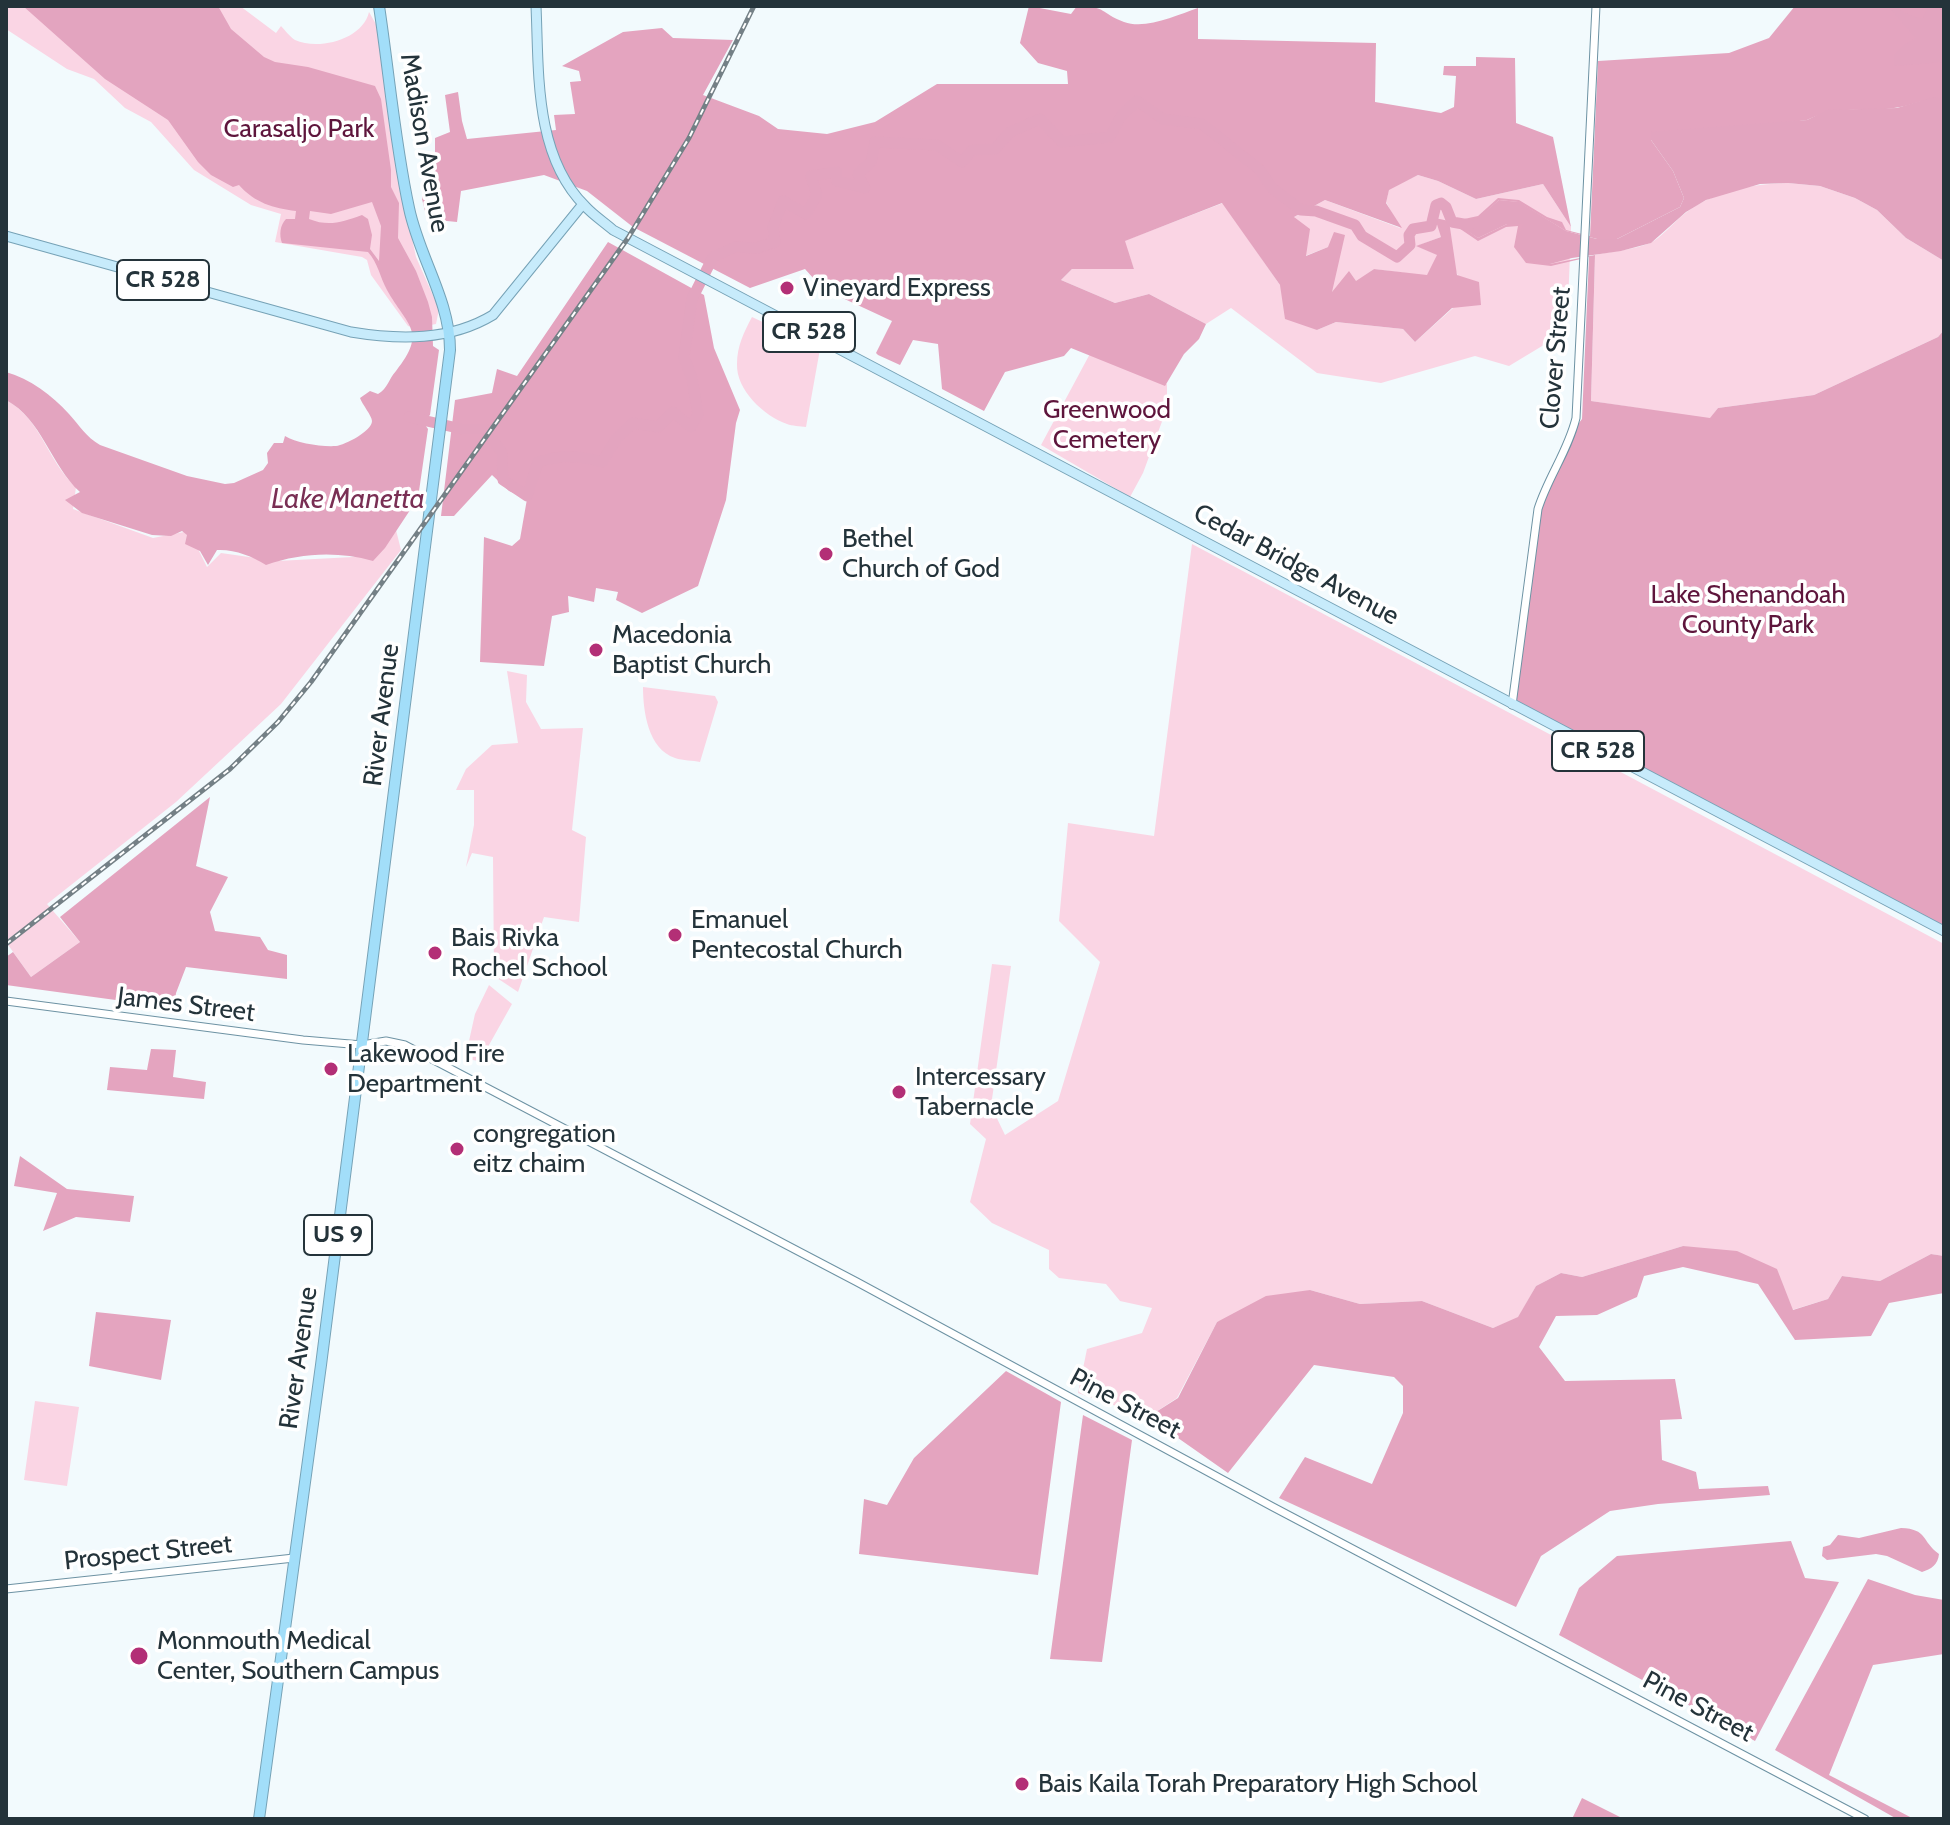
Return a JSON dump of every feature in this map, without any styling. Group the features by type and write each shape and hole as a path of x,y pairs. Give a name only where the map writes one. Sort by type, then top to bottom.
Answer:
{"highway":[{"name":"Madison Avenue","path":"379,6 409,207 425,261 441,297 448,332 429,521"},
{"name":"River Avenue","path":"259,1819 321,1365 429,521"}],"main road":[{"path":"536,6 546,132 562,171 583,204"},
{"name":"CR 528","path":"6,236 351,332 405,339 448,332 482,322 493,315 583,204"},
{"name":"Cedar Bridge Avenue","path":"583,204 613,230 1944,931"}],"street":[{"name":"Clover Street","path":"1512,705 1538,509 1567,447 1576,418 1596,6"},
{"name":"James Street","path":"6,1001 362,1045"},
{"name":"Pine Street","path":"362,1045 386,1041 405,1045 1865,1819"},
{"name":"Prospect Street","path":"6,1589 294,1558"}],"green space":[{"name":"Carasaljo Park","path":"6,6 240,6 276,33 281,26 295,40 316,44 349,36 365,21 369,12 377,26 416,257 439,309 436,324 415,328 408,326 371,275 367,260 362,257 275,242 281,214 251,205 194,170 151,122 125,108 94,79 67,69 6,29"},
{"path":"1029,6 1071,14 1077,6 1094,7 1133,24 1161,21 1198,8 1198,39 1376,43 1375,102 1441,113 1454,107 1456,76 1443,75 1444,66 1476,66 1476,57 1515,58 1516,123 1553,137 1571,227 1543,184 1476,199 1418,175 1389,190 1386,203 1402,228 1325,200 1294,217 1310,229 1306,256 1328,247 1334,232 1345,235 1332,292 1349,271 1356,281 1374,269 1427,275 1437,255 1416,246 1441,237 1435,218 1449,221 1457,275 1479,282 1481,305 1452,308 1415,342 1403,329 1336,322 1317,330 1285,319 1280,285 1222,203 1125,241 1134,269 1072,269 1061,280 1115,303 1149,294 1206,324 1199,339 1184,354 1165,386 1071,348 1064,356 1005,372 984,411 942,389 938,344 913,340 900,365 878,355 876,353 892,321 823,289 805,269 750,288 633,227 587,191 544,175 461,191 457,222 427,219 422,199 424,171 435,169 435,138 450,132 445,95 458,92 467,139 556,130 554,115 575,114 570,82 581,81 579,71 562,66 623,32 662,28 673,38 733,40 703,95 759,116 778,129 827,134 875,122 937,84 1068,84 1067,71 1038,63 1020,43"},
{"name":"Lake Shenandoah County Park","path":"1795,6 1944,6 1944,98 1894,108 1840,110 1807,120 1651,140 1673,171 1684,198 1680,207 1617,239 1597,239 1566,231 1518,202 1499,200 1478,219 1456,222 1478,238 1507,224 1524,224 1550,264 1595,255 1591,401 1710,418 1718,408 1814,395 1938,337 1944,330 1944,931 1512,705 1538,509 1572,432 1582,419 1589,257 1551,266 1526,263 1514,247 1518,226 1506,227 1478,241 1450,222 1478,216 1498,198 1519,200 1562,222 1566,230 1590,236 1598,61 1729,53 1769,38"},
{"path":"1418,175 1476,199 1543,184 1571,227 1567,331 1509,366 1475,356 1381,383 1317,373 1231,308 1206,324 1149,294 1115,303 1061,280 1072,269 1134,269 1124,241 1223,203 1280,285 1317,330 1336,322 1403,329 1415,342 1453,308 1458,276 1441,237 1417,246 1438,255 1427,276 1374,269 1356,282 1331,293 1328,247 1305,256 1294,217 1325,200 1400,228 1386,202 1389,189"},
{"path":"1788,183 1820,186 1855,198 1877,210 1906,238 1944,261 1944,330 1938,337 1814,395 1718,408 1710,419 1591,401 1595,255 1650,243 1694,207 1719,195 1746,187"},
{"path":"608,242 704,295 714,348 740,410 726,500 698,586 642,613 616,600 618,592 596,588 594,602 568,596 569,612 552,616 544,666 480,662 484,537 512,546 520,539 527,499 509,491 492,475 454,516 441,516 455,400 492,393 497,369 517,376"},
{"path":"752,317 820,349 806,427 789,425 769,415 753,401 741,383 738,351"},
{"name":"Greenwood Cemetery","path":"1092,350 1167,384 1167,408 1143,473 1130,497 1041,445"},
{"path":"6,400 28,418 58,466 76,487 73,509 153,538 189,531 207,567 221,553 277,561 372,556 396,530 401,550 281,704 176,802 47,904 80,942 31,977 6,942"},
{"path":"1192,544 1944,944 1944,1256 1931,1254 1880,1281 1842,1276 1828,1299 1792,1310 1776,1269 1683,1246 1582,1277 1561,1273 1536,1286 1518,1318 1493,1328 1422,1301 1360,1304 1310,1290 1217,1322 1177,1398 1148,1417 1078,1393 1087,1349 1142,1333 1152,1308 1120,1301 1106,1284 1059,1278 1049,1269 1049,1250 992,1223 970,1202 986,1139 970,1124 992,964 1011,966 991,1106 1005,1135 1058,1101 1100,962 1059,921 1068,823 1154,836"},
{"path":"507,671 527,675 526,702 541,729 583,728 572,830 586,837 579,922 544,917 518,992 494,976 493,857 472,853 466,867 474,825 474,790 456,790 466,769 492,745 518,743"},
{"path":"643,687 715,696 718,702 700,762 675,758 659,746 646,718"},
{"path":"210,797 196,866 228,877 210,912 215,931 260,937 268,950 287,955 287,979 186,967 174,1008 6,985 6,957 13,952 31,977 80,942 60,917"},
{"path":"489,985 512,1004 480,1061 465,1059 475,1014"},
{"path":"151,1049 176,1050 173,1077 206,1082 204,1099 107,1090 110,1067 147,1070"},
{"path":"20,1156 67,1189 134,1196 130,1222 76,1217 43,1231 57,1193 14,1186"},
{"path":"1683,1246 1737,1251 1777,1269 1793,1310 1828,1299 1842,1276 1880,1281 1931,1254 1944,1256 1944,1293 1889,1303 1871,1336 1795,1340 1758,1284 1683,1267 1644,1276 1637,1297 1597,1315 1556,1316 1539,1347 1565,1381 1675,1379 1682,1419 1660,1420 1662,1460 1696,1472 1699,1489 1768,1486 1770,1495 1610,1511 1541,1556 1516,1607 1279,1498 1305,1457 1372,1484 1403,1413 1403,1386 1394,1377 1314,1365 1228,1473 1148,1417 1178,1398 1217,1322 1266,1296 1310,1290 1360,1304 1422,1301 1493,1328 1518,1317 1536,1286 1561,1273 1582,1277"},
{"path":"96,1312 171,1320 161,1380 89,1366"},
{"path":"1006,1371 1061,1402 1038,1575 859,1554 864,1499 887,1505 914,1458"},
{"path":"35,1401 79,1407 67,1486 24,1480"},
{"path":"1083,1415 1132,1440 1102,1662 1050,1659"},
{"path":"1791,1541 1805,1578 1839,1582 1755,1741 1559,1635 1579,1588 1617,1556"},
{"path":"1868,1579 1915,1595 1944,1600 1944,1654 1873,1665 1829,1775 1914,1819 1897,1819 1775,1750"},
{"path":"1582,1798 1622,1818 1572,1819"}],"water":[{"name":"Lake Manetta","path":"23,6 218,6 231,29 264,57 375,86 381,99 391,187 399,203 398,238 428,302 433,346 439,350 430,415 423,422 428,429 418,498 373,561 319,555 266,565 243,554 217,550 208,565 200,551 185,544 187,535 182,531 171,536 152,535 82,513 65,500 80,492 61,469 29,419 6,400 6,372 48,394 100,445 187,476 234,483 263,470 268,463 267,453 274,443 283,443 285,436 309,444 336,446 363,433 372,421 360,398 370,391 378,394 384,389 411,347 411,329 368,252 282,243 282,224 286,219 295,219 296,211 265,204 239,185 233,187 211,175 168,120 105,79","holes":["372,202 381,226 379,261 370,249 372,235 368,219 362,215 323,223 309,219 310,211 331,214"]},
{"path":"1888,6 1923,18 1928,6 1944,6 1944,62 1894,66 1894,55 1916,38"},
{"path":"1933,97 1944,98 1944,261 1906,238 1877,210 1855,198 1820,186 1788,183 1760,184 1706,200 1686,212 1651,243 1550,264 1526,261 1515,245 1523,224 1507,224 1478,238 1454,222 1478,218 1499,200 1519,202 1566,231 1597,239 1617,239 1680,207 1684,198 1673,171 1651,140 1651,132 1807,120 1827,110 1897,108"},
{"path":"1901,1528 1920,1533 1939,1554 1934,1566 1922,1572 1876,1554 1827,1560 1822,1556 1823,1547 1830,1545 1838,1535 1859,1538"}],"waterway":[{"path":"409,417 462,429 485,429 502,453 503,480 527,496 538,462 570,457 602,462 617,438 633,423 658,427 673,412 691,427 698,414 692,379 684,357 692,299 713,257 735,247 757,248 775,242 773,227 783,201 806,214 817,195 811,176 837,172 837,181 865,188 858,174 871,162 875,142 937,145 962,162 972,150 995,149 1010,132 1040,119 1062,142 1110,137 1121,116 1137,101 1163,119 1202,124 1260,170 1272,188 1301,210 1316,211 1355,225 1362,236 1397,257 1410,245 1409,235 1413,229 1431,226 1436,205 1441,203 1446,207 1452,222 1469,225"}],"railway":[{"path":"6,944 230,769 278,722 311,682 628,238 689,138 754,6"}],"place":[{"name":"Vineyard Express","path":"787,288"},
{"name":"Bethel Church of God","path":"826,554"},
{"name":"Macedonia Baptist Church","path":"596,650"},
{"name":"Emanuel Pentecostal Church","path":"675,935"},
{"name":"Bais Rivka Rochel School","path":"435,953"},
{"name":"Lakewood Fire Department","path":"331,1069"},
{"name":"Intercessary Tabernacle","path":"899,1092"},
{"name":"congregation eitz chaim","path":"457,1149"},
{"name":"Monmouth Medical Center, Southern Campus","path":"139,1656"},
{"name":"Bais Kaila Torah Preparatory High School","path":"1022,1784"}]}
